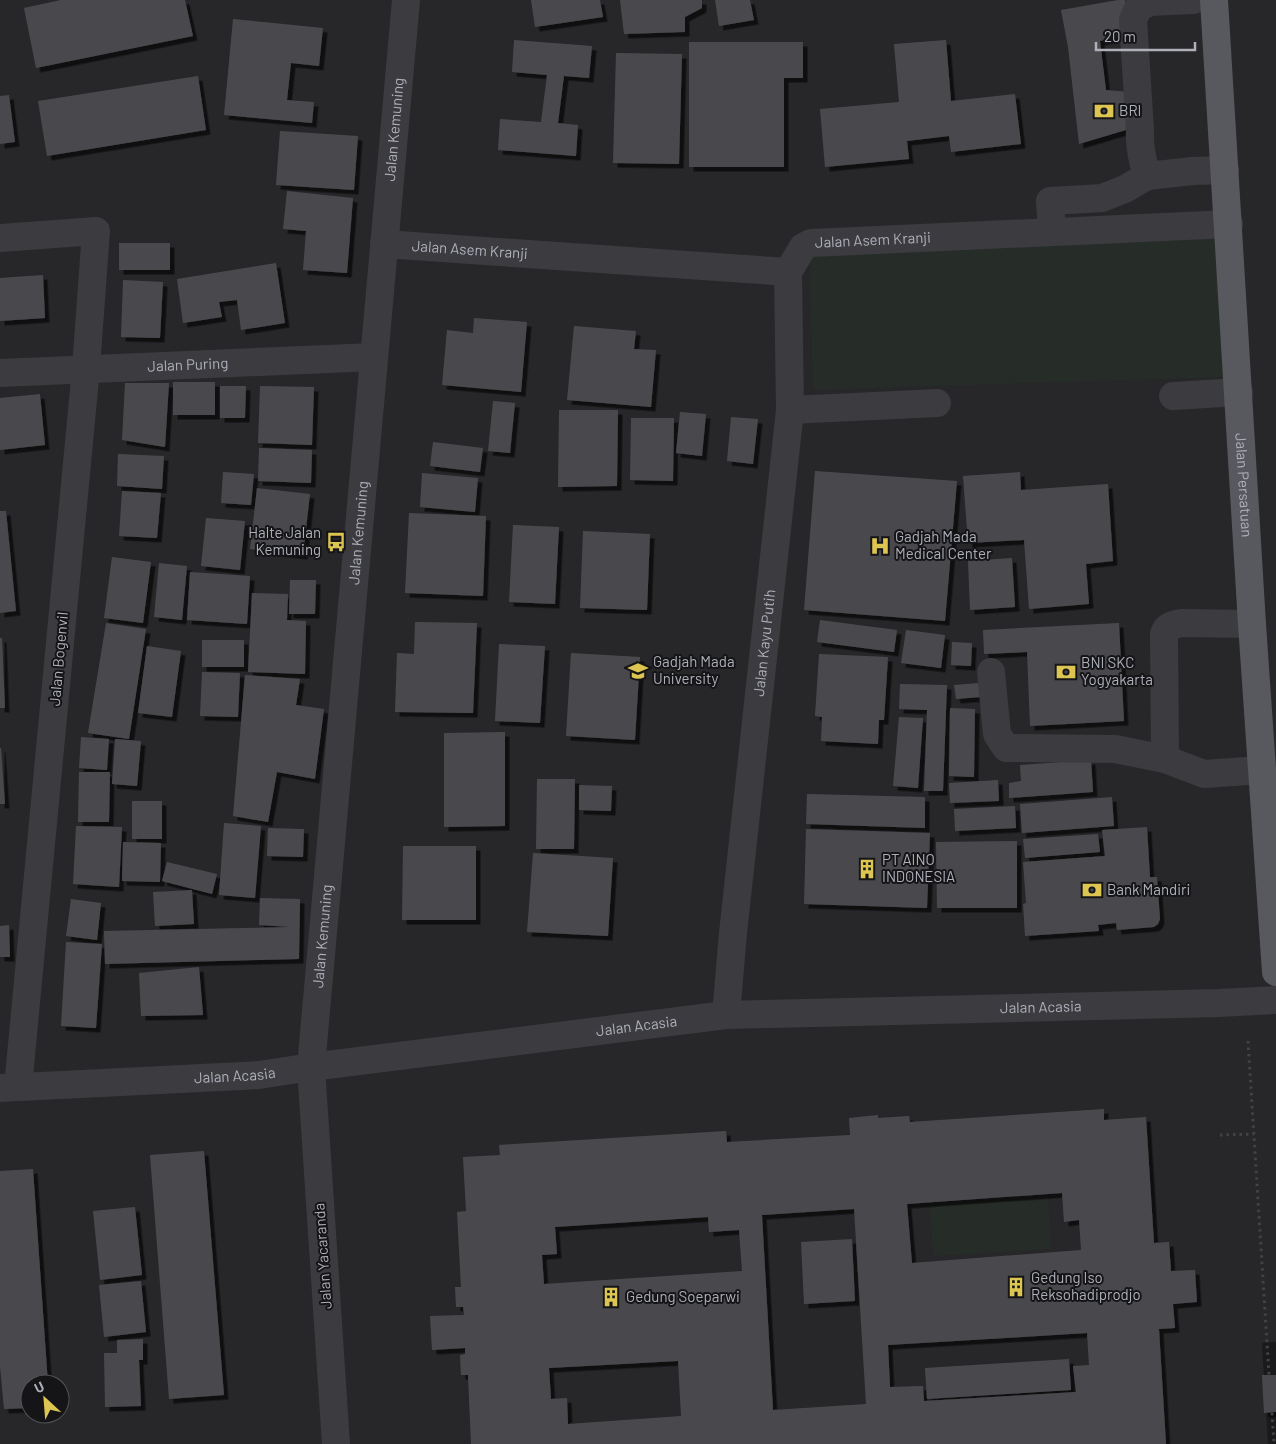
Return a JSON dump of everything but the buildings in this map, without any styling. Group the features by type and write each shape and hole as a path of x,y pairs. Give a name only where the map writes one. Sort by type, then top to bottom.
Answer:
{"main road":[{"name":"Jalan Persatuan","path":"1214,0 1252,624 1276,972"}],"street":[{"name":"Jalan Kemuning","path":"311,1067 406,0"},
{"path":"1147,176 1140,142 1133,20 1138,8 1150,2 1193,0"},
{"path":"1052,232 1050,201 1102,198 1125,189 1147,176 1225,170"},
{"name":"Jalan Asem Kranji","path":"384,244 788,272 803,247 811,243 1229,224"},
{"name":"Jalan Bogenvil","path":"0,238 96,231 86,368 9,1088"},
{"name":"Jalan Kayu Putih","path":"726,1015 734,923 790,410 788,272"},
{"name":"Jalan Puring","path":"0,373 374,357"},
{"path":"1173,396 1238,392"},
{"path":"790,410 937,403"},
{"path":"1165,759 1164,634 1166,628 1170,625 1181,623 1252,624"},
{"path":"991,672 997,734 1006,748 1115,749 1165,759 1204,774 1262,770"},
{"name":"Jalan Acasia","path":"9,1088 259,1075 726,1015 1276,1000"},
{"name":"Jalan Yacaranda","path":"311,1067 336,1444"}],"path":[{"path":"1248,1041 1269,1375"},
{"path":"1220,1135 1254,1134"},
{"path":"1272,1412 1274,1444"}],"shaded area":[{"name":"Gadjah Mada University","path":"0,0 1276,0 1276,1342 1262,1343 1268,1444 0,1444"},
{"path":"1219,238 1223,377 813,390 809,250"},
{"path":"1048,1198 1051,1249 933,1256 930,1206"}],"place":[{"name":"BRI","path":"1104,111"},
{"name":"Halte Jalan Kemuning","path":"336,542"},
{"name":"Gadjah Mada Medical Center","path":"880,546"},
{"name":"Gadjah Mada University","path":"638,671"},
{"name":"BNI SKC Yogyakarta","path":"1066,672"},
{"name":"PT AINO INDONESIA","path":"867,869"},
{"name":"Bank Mandiri","path":"1092,890"},
{"name":"Gedung Iso Reksohadiprodjo","path":"1016,1287"},
{"name":"Gedung Soeparwi","path":"611,1297"}]}
